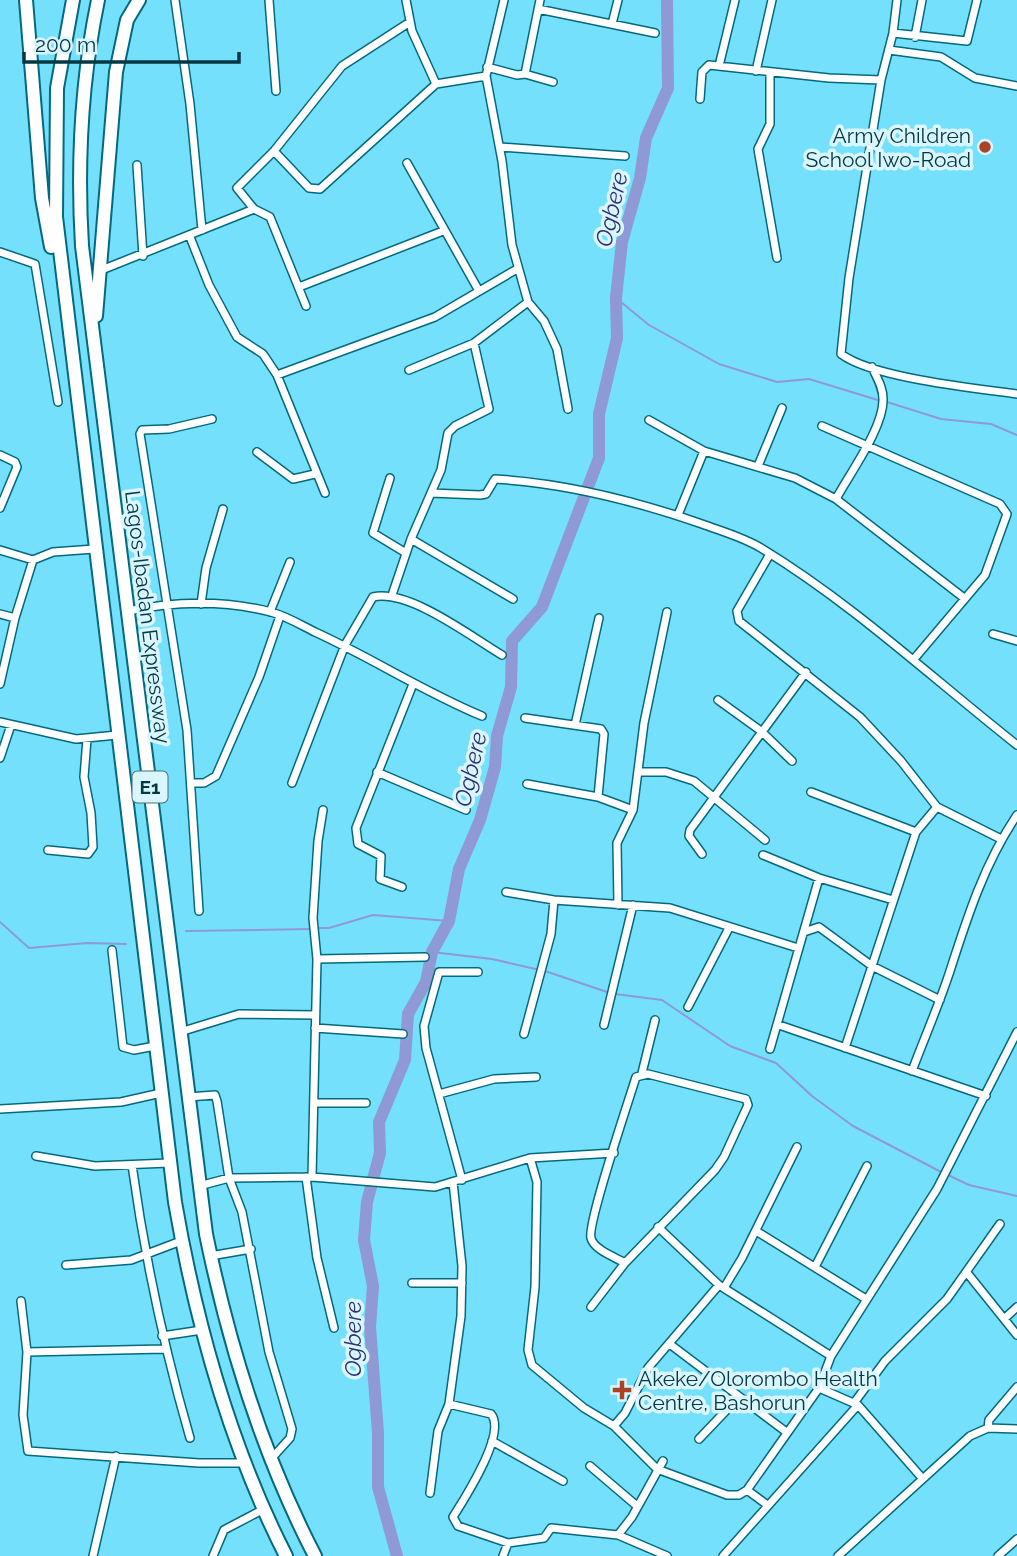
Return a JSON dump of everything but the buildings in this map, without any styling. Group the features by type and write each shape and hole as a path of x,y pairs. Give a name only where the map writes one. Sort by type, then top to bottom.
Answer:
{"highway":[{"path":"26,0 42,198 67,325"},
{"name":"E1","path":"72,0 57,88 55,217 169,1163 181,1241 202,1329 246,1463 286,1556"},
{"name":"Lagos-Ibadan Expressway","path":"98,0 83,85 79,186 82,246 200,1186 210,1256 241,1375 271,1460 315,1556"},
{"path":"93,331 116,72 127,20 139,0"}],"street":[{"path":"175,0 190,104 202,230"},
{"path":"269,0 276,91"},
{"path":"406,0 410,22 436,84"},
{"path":"504,0 486,76 500,147 517,269 528,302 552,334 568,409"},
{"path":"525,74 540,0"},
{"path":"612,24 618,0"},
{"path":"719,66 735,0"},
{"path":"756,71 772,0"},
{"path":"897,0 893,33 881,80 840,343 841,354 872,368 932,381 1017,394"},
{"path":"915,37 922,0"},
{"path":"893,33 967,41 977,0"},
{"path":"538,9 655,33"},
{"path":"306,306 271,217 254,209 237,188 274,150 342,66 410,22"},
{"path":"889,50 941,57 975,78 1017,86"},
{"path":"700,99 705,66 881,80"},
{"path":"486,67 553,82"},
{"path":"770,72 770,124 758,149 778,258"},
{"path":"274,150 309,188 320,189 436,84 486,76"},
{"path":"500,147 625,156"},
{"path":"407,163 479,292"},
{"path":"137,165 143,256"},
{"path":"99,271 191,237 254,209"},
{"path":"299,287 443,231"},
{"path":"191,237 209,285 237,337 263,354 277,375 325,494"},
{"path":"0,251 36,264 58,402"},
{"path":"277,375 411,328 517,269"},
{"path":"408,370 474,344 528,302"},
{"path":"392,595 411,538 441,470 450,429 489,409 474,344"},
{"path":"836,499 876,429 883,402 872,368"},
{"path":"758,466 782,408"},
{"path":"199,911 191,783 169,604 140,434 142,430 169,429 212,419"},
{"path":"649,420 704,451 795,478 836,499 964,598"},
{"path":"821,426 1005,508 1006,526 991,564 914,659"},
{"path":"677,515 704,451"},
{"path":"257,452 293,479 315,474"},
{"path":"0,455 15,462 17,467 0,508"},
{"path":"390,478 373,533 406,553"},
{"path":"432,493 486,494 495,479 585,491 677,515 748,541 820,586 914,659 1017,745"},
{"path":"201,604 209,558 223,509"},
{"path":"411,538 513,599"},
{"path":"0,550 33,560 53,552 94,549"},
{"path":"770,554 752,581 737,617 860,718 901,761 937,807 1001,839"},
{"path":"0,684 15,618 33,560"},
{"path":"270,612 290,562"},
{"path":"292,783 345,645 373,597 392,595 452,624 502,655"},
{"path":"128,611 169,604 201,604 270,612 345,645 413,684 482,716"},
{"path":"618,905 617,843 633,810 640,772 644,723 667,612"},
{"path":"0,614 15,618"},
{"path":"191,783 204,783 216,776 259,677 280,615"},
{"path":"575,725 599,618"},
{"path":"993,634 1017,641"},
{"path":"702,854 689,836 690,830 806,671"},
{"path":"402,887 380,879 381,856 360,846 356,838 366,798 413,684"},
{"path":"718,701 761,731 792,761"},
{"path":"525,718 594,726 604,734 598,797"},
{"path":"0,722 87,739 117,735"},
{"path":"0,758 11,724"},
{"path":"48,850 89,854 93,847 91,813 84,778 87,739"},
{"path":"377,772 466,810"},
{"path":"640,772 680,776 694,781 765,840"},
{"path":"527,784 598,797 633,810"},
{"path":"811,792 916,832"},
{"path":"845,1048 916,832 937,807"},
{"path":"323,810 317,841 313,918 317,958 314,1103 309,1177 317,1258 334,1328"},
{"path":"912,1071 940,1000 969,908 1001,839 1017,815"},
{"path":"763,855 819,878 893,900"},
{"path":"770,1049 819,878"},
{"path":"506,892 554,900 633,905 687,912 729,928 798,948"},
{"path":"524,1034 542,967 554,900"},
{"path":"604,1025 633,905"},
{"path":"804,932 819,927 872,966 940,1000"},
{"path":"688,1007 729,928"},
{"path":"112,950 123,1047 134,1050 155,1046"},
{"path":"317,958 425,957"},
{"path":"462,1180 424,1035 436,976 444,971 478,972"},
{"path":"180,1032 239,1014 314,1015"},
{"path":"642,1073 655,1020"},
{"path":"779,1025 986,1096"},
{"path":"315,1028 403,1034"},
{"path":"530,1158 537,1182 535,1287 528,1358 537,1372 584,1408 614,1426 657,1469 727,1495 739,1495 747,1490 785,1431 819,1388 831,1356 937,1189 1017,1032"},
{"path":"591,1307 625,1263 720,1164 748,1103 746,1099 642,1073 636,1076 590,1236 594,1245 625,1263"},
{"path":"439,1094 494,1079 536,1077"},
{"path":"0,1109 121,1102 161,1093"},
{"path":"188,1097 215,1094 229,1178 242,1212 269,1352 292,1433 271,1460"},
{"path":"314,1103 366,1103"},
{"path":"614,1426 648,1368 721,1287 756,1231 797,1147"},
{"path":"200,1186 229,1178 309,1177 435,1187 530,1158 614,1153"},
{"path":"36,1156 95,1166 169,1163"},
{"path":"132,1165 144,1256 164,1349 190,1438"},
{"path":"816,1266 867,1166"},
{"path":"430,1493 438,1431 449,1404 461,1316 462,1283 453,1182"},
{"path":"723,1556 766,1504 807,1464 856,1404 885,1361 968,1274 1000,1224"},
{"path":"658,1227 721,1287 831,1356"},
{"path":"756,1231 866,1299"},
{"path":"66,1265 131,1260 181,1241"},
{"path":"210,1256 250,1249"},
{"path":"968,1274 1017,1335"},
{"path":"412,1283 462,1283"},
{"path":"21,1300 27,1352 23,1415 28,1451 199,1464 246,1463"},
{"path":"1004,1319 1017,1307"},
{"path":"162,1336 202,1329"},
{"path":"671,1345 785,1431"},
{"path":"27,1352 164,1349"},
{"path":"988,1428 987,1422 1017,1387"},
{"path":"819,1388 856,1404 922,1478"},
{"path":"699,1439 739,1397"},
{"path":"449,1404 491,1414 495,1423 492,1441 453,1517 458,1526 508,1543 544,1538 551,1528 618,1535 667,1556"},
{"path":"838,1556 970,1436 988,1428 1017,1429"},
{"path":"492,1441 563,1481"},
{"path":"93,1556 116,1456"},
{"path":"618,1535 663,1461"},
{"path":"590,1466 636,1506"},
{"path":"747,1490 766,1504"},
{"path":"213,1556 224,1530 264,1509"},
{"path":"998,1556 1017,1539"},
{"path":"503,1556 508,1543"}],"waterway":[{"name":"Ogbere","path":"397,1556 378,1487 378,1433 370,1327 373,1286 364,1240 367,1202 380,1153 379,1122 405,1060 408,1014 426,982 432,952 449,921 459,869 480,820 495,767 497,736 511,687 512,641 542,607 599,458 599,414 617,338 616,298 622,242 640,178 646,138 668,88 667,0"},
{"path":"616,298 649,325 719,364 777,382 809,379 881,401"},
{"path":"887,402 941,419 991,424 1017,435"},
{"path":"317,928 329,928 373,915 449,921"},
{"path":"0,922 29,948 87,943 126,944"},
{"path":"186,931 311,929"},
{"path":"432,952 492,959 540,970"},
{"path":"545,971 610,993"},
{"path":"615,994 662,1000 730,1046 776,1063 812,1096 853,1126 943,1173"},
{"path":"948,1175 969,1185 1017,1196"}],"place":[{"name":"Army Children School Iwo-Road","path":"985,147"},
{"name":"Akeke/Olorombo Health Centre, Bashorun","path":"622,1390"}]}
